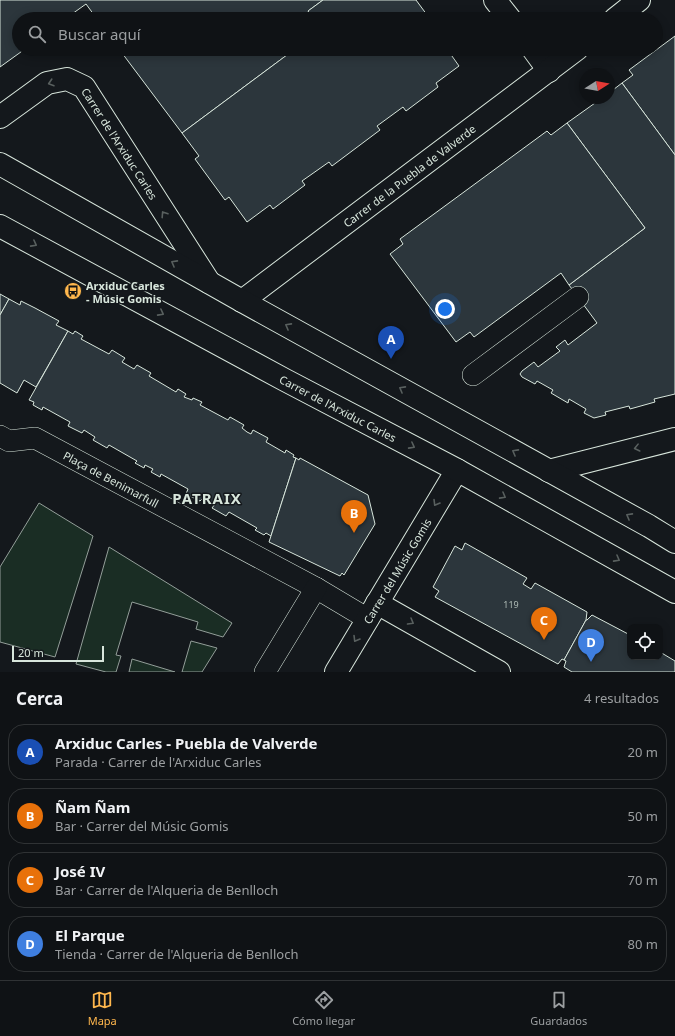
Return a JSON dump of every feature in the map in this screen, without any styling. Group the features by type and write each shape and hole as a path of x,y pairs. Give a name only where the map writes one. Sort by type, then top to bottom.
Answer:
{"main road":[{"path":"495,0 504,12"},
{"path":"624,12 639,0"},
{"path":"538,56 549,71"},
{"name":"Carrer de la Puebla de Valverde","path":"242,301 568,56"},
{"name":"Carrer de l'Arxiduc Carles","path":"0,117 47,83 67,79 84,87 208,282"},
{"name":"Carrer de l'Arxiduc Carles","path":"0,164 208,282 675,542"},
{"name":"Carrer de l'Arxiduc Carles","path":"0,226 278,376 457,470 675,592"},
{"path":"549,471 675,439"},
{"name":"Carrer del Músic Gomis","path":"336,672 457,470"},
{"path":"372,611 499,672"}],"street":[{"path":"473,375 578,297"},
{"name":"Plaça de Benimarfull","path":"3,444 35,438 316,588 372,611"},
{"path":"265,672 316,588"}],"green space":[{"path":"39,503 93,536 55,657 0,642 0,567"},
{"path":"109,547 232,623 223,637 196,629 198,622 132,602 116,655 121,656 116,672 106,672 76,664"},
{"path":"191,641 217,648 202,672 182,672"},
{"path":"132,659 175,672 129,672"}],"building":[{"path":"0,0 323,0 308,11 309,12 92,12 86,4 75,12 12,12 12,56 15,56 0,67"},
{"path":"323,0 416,0 425,12 309,12 308,11"},
{"path":"675,36 675,155 622,83 633,75 629,70 648,56 663,56 663,45"},
{"path":"124,56 286,56 182,133"},
{"path":"286,56 452,56 459,66 436,83 438,87 406,111 403,107 377,126 380,130 332,166 329,162 302,181 305,185 273,209 270,205 247,222 229,197 225,200 195,159 199,156 182,133"},
{"path":"622,83 675,155 675,394 654,399 655,402 630,409 629,406 605,412 606,415 594,418 584,413 586,409 569,399 568,403 551,393 553,390 537,381 535,384 522,377 520,374 534,362 538,367 560,351 556,347 565,340 568,345 597,323 569,285 645,228 567,123 594,104 615,104 615,88"},
{"path":"567,123 645,228 569,285 561,273 474,337 470,332 456,342 390,254 403,244 400,239 547,131 551,135"},
{"path":"0,294 9,299 0,315"},
{"path":"9,299 20,305 21,301 59,321 56,325 68,331 36,387 24,380 17,393 0,383 0,315"},
{"path":"68,331 73,334 75,331 83,336 81,339 109,354 112,350 125,358 122,362 134,369 137,365 151,373 149,376 176,392 178,389 186,394 184,397 192,400 193,398 202,402 200,405 228,420 230,417 244,425 242,428 247,432 251,434 253,430 268,438 266,442 285,453 286,450 294,455 293,457 296,458 271,536 266,533 264,535 255,530 257,528 229,512 226,516 212,508 215,504 203,498 200,501 186,494 188,489 161,474 160,477 151,472 153,469 145,465 144,468 135,463 137,461 109,445 107,448 93,440 95,437 84,430 82,433 68,426 70,422 43,407 42,410 33,405 34,402 29,400"},
{"path":"296,458 299,460 300,458 368,495 375,524 344,575 342,573 340,576 269,542"},
{"path":"465,543 527,578 523,584 531,589 535,583 587,612 586,620 564,660 562,659 558,664 435,597 439,591 433,587 455,546 462,550"},
{"path":"592,615 627,633 627,660 663,660 663,654 675,661 675,672 572,672 564,667 566,661 564,660 587,620"}],"place":[{"name":"Arxiduc Carles - Músic Gomis","path":"73,291"},
{"name":"Arxiduc Carles - Puebla de Valverde","path":"391,359"},
{"name":"Ñam Ñam","path":"354,533"},
{"name":"José IV","path":"544,640"},
{"name":"El Parque","path":"591,662"}],"district":[{"name":"PATRAIX","path":"207,498"}]}
